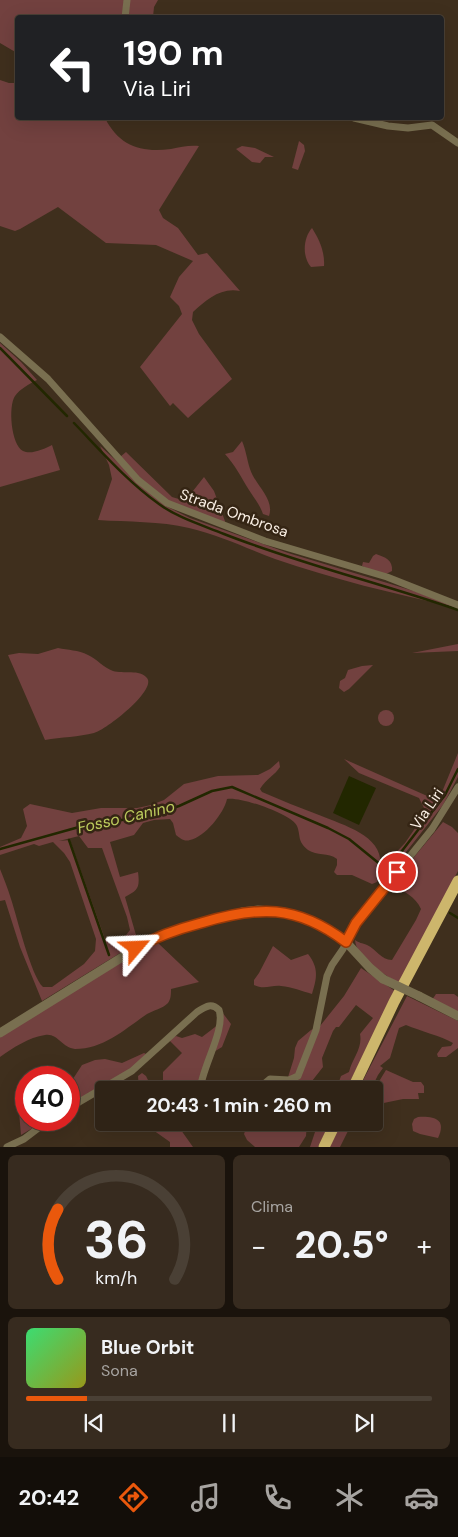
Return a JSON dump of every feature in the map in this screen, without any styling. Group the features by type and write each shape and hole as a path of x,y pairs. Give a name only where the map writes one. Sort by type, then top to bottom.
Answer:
{"highway":[{"path":"356,1081 394,1002 458,881"},
{"path":"324,1147 332,1131"}],"street":[{"path":"126,15 128,0"},
{"path":"362,120 408,128 432,125 458,143"},
{"name":"Strada Ombrosa","path":"0,337 48,379 138,480 167,503 265,541 387,577 458,605"},
{"name":"Via Liri","path":"268,1081 270,1079 289,1080 298,1076 316,1030 327,976 332,965 344,949 356,923 432,829 458,786"},
{"path":"0,1033 145,943 164,934 215,919 258,910 283,912 322,925 346,942 370,968 383,978 458,1016"},
{"path":"115,1081 132,1071 197,1012 211,1005 220,1010 221,1022 202,1081"},
{"path":"80,1102 95,1093"},
{"path":"7,1147 24,1139 35,1131"}],"shaded area":[{"path":"0,0 158,0 154,7 153,15 15,15 15,52 0,43"},
{"path":"0,80 15,83 15,120 106,120 117,135 132,146 160,150 199,146 159,210 163,218 178,228 198,255 207,253 240,291 226,291 209,299 193,312 192,320 199,334 232,379 188,418 173,403 170,406 140,367 182,314 179,306 170,297 179,277 193,261 156,245 106,243 58,207 15,231 0,226"},
{"path":"299,141 304,145 305,151 298,170 292,168"},
{"path":"242,146 255,148 274,157 265,157 260,163 252,162 236,149"},
{"path":"312,228 321,246 324,266 311,267 306,258 305,242"},
{"path":"0,343 37,380 19,391 13,401 11,416 13,434 16,441 19,447 26,452 38,451 52,445 60,470 0,487"},
{"path":"242,441 252,475 267,498 270,510 269,516 263,514 238,471 225,454 233,452"},
{"path":"100,446 166,506 190,518 288,553 417,592 455,607 341,580 189,528 155,523 98,520 112,479 109,465"},
{"path":"126,452 172,497 182,500 189,496 204,477 214,491 226,524 168,502 151,489 120,457"},
{"path":"376,554 390,562 392,571 384,575 362,566 363,562 369,563"},
{"path":"458,644 458,651 412,653"},
{"path":"58,648 84,653 113,671 144,675 147,678 148,684 145,691 129,709 109,725 94,733 45,740 8,655 19,653 38,654"},
{"path":"373,665 349,689 344,692 339,688 340,681 345,678 348,670"},
{"path":"386,710 394,718 386,726 378,718"},
{"path":"458,753 458,777 443,805 395,866 389,867 390,859 405,843 420,821 424,808 419,798 359,773 344,759 434,799 440,797"},
{"path":"279,761 280,767 262,786 260,789 262,792 355,830 374,845 379,855 381,867 377,882 372,884 352,875 337,875 334,872 337,859 330,855 308,850 301,841 297,826 293,821 276,811 242,800 227,799 222,811 213,824 202,834 190,840 184,840 176,835 170,819 143,823 134,835 110,842 120,877 138,872 139,882 137,888 125,897 138,942 42,1001 20,947 5,900 0,901 0,869 10,895 29,959 38,981 43,987 52,987 84,964 95,951 96,939 70,862 53,842 39,846 34,844 0,855 0,847 21,838 27,826 23,809 30,804 72,813 101,808 137,808 164,800 184,784 218,776 258,775 270,769","holes":["79,836 88,848 102,848 127,917 130,930 123,939 111,941 105,939 70,840 59,841"]},
{"path":"349,776 376,788 359,825 333,813"},
{"path":"443,822 458,833 458,871 399,983 365,959 360,953 355,940 367,945 388,960 392,960 421,909 412,897 391,885"},
{"path":"158,943 199,982 171,989 170,1000 166,1005 147,1014 114,1037 95,1046 75,1049 53,1036 45,1035 27,1040 0,1057 0,1037 149,945"},
{"path":"273,946 291,960 308,954 312,959 316,973 312,994 285,987 261,987 254,985 254,980"},
{"path":"361,968 395,991 350,1081 339,1081 341,1076 349,1072 359,1049 360,1034 373,1018 356,1005 339,1027 336,1027 333,1031 322,1058 323,1067 312,1081 287,1081 298,1041 311,1030 320,1026 344,996"},
{"path":"436,994 454,994 458,997 458,1014 432,1000"},
{"path":"407,996 458,1021 458,1048 446,1057 438,1057 437,1054 442,1047 451,1046 453,1043 406,1025 399,1028 390,1058 380,1066 383,1068 375,1081 363,1081"},
{"path":"222,1012 231,1024 222,1047 212,1053 201,1081 163,1080 163,1072 182,1053 169,1040 176,1036 182,1038 195,1034 202,1037 223,1021"},
{"path":"144,1053 146,1054 131,1070 112,1081 95,1081 95,1091 80,1100 80,1068 82,1065 95,1060 105,1059 122,1063"},
{"path":"386,1070 413,1082 421,1082 424,1086 424,1093 418,1093 419,1099 403,1099 383,1103 383,1081 379,1081"},
{"path":"142,1073 148,1081 138,1081 138,1076"},
{"path":"418,1117 434,1118 440,1123 441,1127 438,1138 413,1131 412,1124 414,1119"},
{"path":"154,1131 182,1131 193,1147 170,1147 170,1142"},
{"path":"245,1131 306,1131 306,1136 299,1147 255,1147 247,1140 244,1134"},
{"path":"315,1131 326,1131 318,1147 310,1147"},
{"path":"337,1131 348,1131 340,1147 329,1147"}],"waterway":[{"path":"0,348 67,416"},
{"path":"74,423 136,486 166,509 182,517 282,555 458,610"},
{"path":"388,869 445,795 458,769"},
{"name":"Fosso Canino","path":"0,849 79,827 152,815 179,806 212,791 232,787 328,828 349,839 381,865"},
{"path":"69,840 109,955"},
{"name":"Fosso Canino","path":"450,913 458,918"}],"route":[{"path":"136,948 164,934 183,928 242,912 258,910 294,914 330,930 346,942 356,923 397,872"}]}
